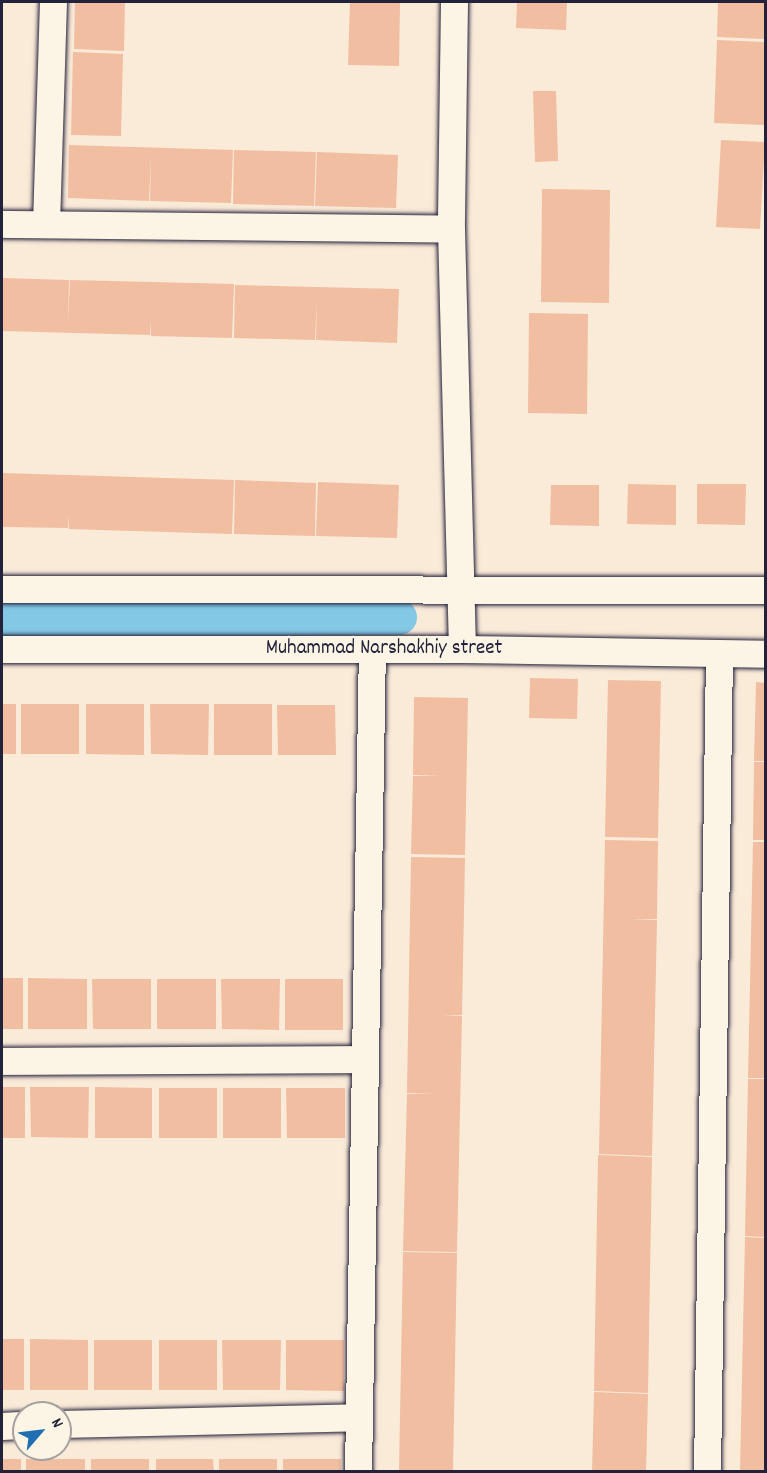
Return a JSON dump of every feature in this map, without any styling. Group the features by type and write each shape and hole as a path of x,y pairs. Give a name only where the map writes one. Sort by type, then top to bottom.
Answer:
{"street":[{"path":"46,224 53,2"},
{"path":"454,2 451,229 462,649"},
{"path":"2,224 451,229"},
{"path":"2,589 460,587 765,590"},
{"name":"Muhammad Narshakhiy street","path":"2,649 462,649 765,654"},
{"path":"358,1472 372,650"},
{"path":"707,1472 718,654"},
{"path":"2,1061 365,1059"},
{"path":"72,1424 358,1417"}],"building":[{"path":"75,2 125,2 124,51 74,49"},
{"path":"350,2 400,2 399,66 348,65"},
{"path":"517,2 567,2 566,30 516,28"},
{"path":"718,2 766,2 766,39 717,37"},
{"path":"717,40 766,42 764,125 714,123"},
{"path":"73,52 123,54 121,136 71,135"},
{"path":"533,91 556,91 558,161 535,162"},
{"path":"721,140 765,142 760,229 716,227"},
{"path":"69,145 233,150 231,203 150,201 151,155 149,201 68,198"},
{"path":"234,150 316,152 314,206 233,204"},
{"path":"317,152 398,155 396,208 315,206"},
{"path":"542,189 610,190 609,303 541,302"},
{"path":"2,278 69,280 68,326 70,280 234,284 232,338 151,336 151,321 150,335 2,331"},
{"path":"235,285 399,289 397,343 316,340 317,301 315,340 234,338"},
{"path":"529,313 588,314 587,414 528,413"},
{"path":"2,473 234,480 232,534 69,529 69,515 68,528 2,527"},
{"path":"235,480 316,483 315,536 234,534"},
{"path":"318,482 399,485 397,538 316,536"},
{"path":"628,484 676,485 676,525 627,524"},
{"path":"697,484 746,484 745,525 697,524"},
{"path":"551,485 599,485 599,526 550,525"},
{"path":"530,678 578,679 577,719 529,718"},
{"path":"608,680 661,681 658,838 605,837"},
{"path":"756,682 766,683 766,761 754,761"},
{"path":"414,697 468,698 465,855 411,854 413,776 440,776 413,775"},
{"path":"2,704 16,704 16,754 2,754"},
{"path":"21,704 79,704 79,754 21,754"},
{"path":"86,704 144,704 144,755 86,754"},
{"path":"150,704 209,704 208,755 151,754"},
{"path":"214,704 272,704 272,755 214,755"},
{"path":"277,705 335,705 336,755 278,755"},
{"path":"754,762 766,762 766,840 753,840"},
{"path":"605,840 658,841 657,919 630,919 657,920 652,1156 599,1154"},
{"path":"753,842 766,842 766,1078 748,1078"},
{"path":"411,857 465,858 462,1015 443,1015 462,1016 457,1252 403,1251 407,1094 434,1093 407,1093"},
{"path":"2,978 23,978 23,1029 2,1029"},
{"path":"28,978 87,979 87,1029 28,1029"},
{"path":"92,979 151,979 151,1029 93,1029"},
{"path":"157,979 216,979 216,1029 157,1029"},
{"path":"221,979 280,979 279,1030 222,1029"},
{"path":"285,979 343,979 343,1030 285,1030"},
{"path":"748,1079 766,1079 766,1237 745,1236"},
{"path":"2,1087 25,1087 25,1138 2,1138"},
{"path":"30,1087 89,1087 88,1138 31,1137"},
{"path":"95,1087 152,1088 152,1138 95,1138"},
{"path":"159,1088 217,1088 217,1138 159,1138"},
{"path":"223,1088 281,1088 281,1138 223,1138"},
{"path":"286,1088 345,1088 345,1138 287,1138"},
{"path":"598,1155 652,1157 648,1393 594,1391"},
{"path":"745,1237 766,1238 766,1472 740,1472"},
{"path":"403,1252 457,1253 453,1472 399,1472"},
{"path":"2,1339 24,1339 24,1390 2,1390"},
{"path":"30,1339 88,1340 88,1390 30,1390"},
{"path":"94,1340 152,1340 152,1390 94,1390"},
{"path":"159,1340 217,1340 217,1390 159,1390"},
{"path":"222,1340 281,1340 280,1390 223,1390"},
{"path":"286,1340 344,1340 344,1391 286,1390"},
{"path":"594,1392 648,1394 646,1472 592,1472"},
{"path":"2,1459 21,1461 21,1472 2,1472"},
{"path":"85,1459 85,1472 26,1472 26,1461"},
{"path":"91,1459 149,1459 149,1472 91,1472"},
{"path":"156,1459 213,1459 214,1472 156,1472"},
{"path":"219,1459 277,1459 277,1472 219,1472"},
{"path":"283,1459 341,1459 341,1472 283,1472"}],"waterway":[{"path":"2,620 399,617"}]}
